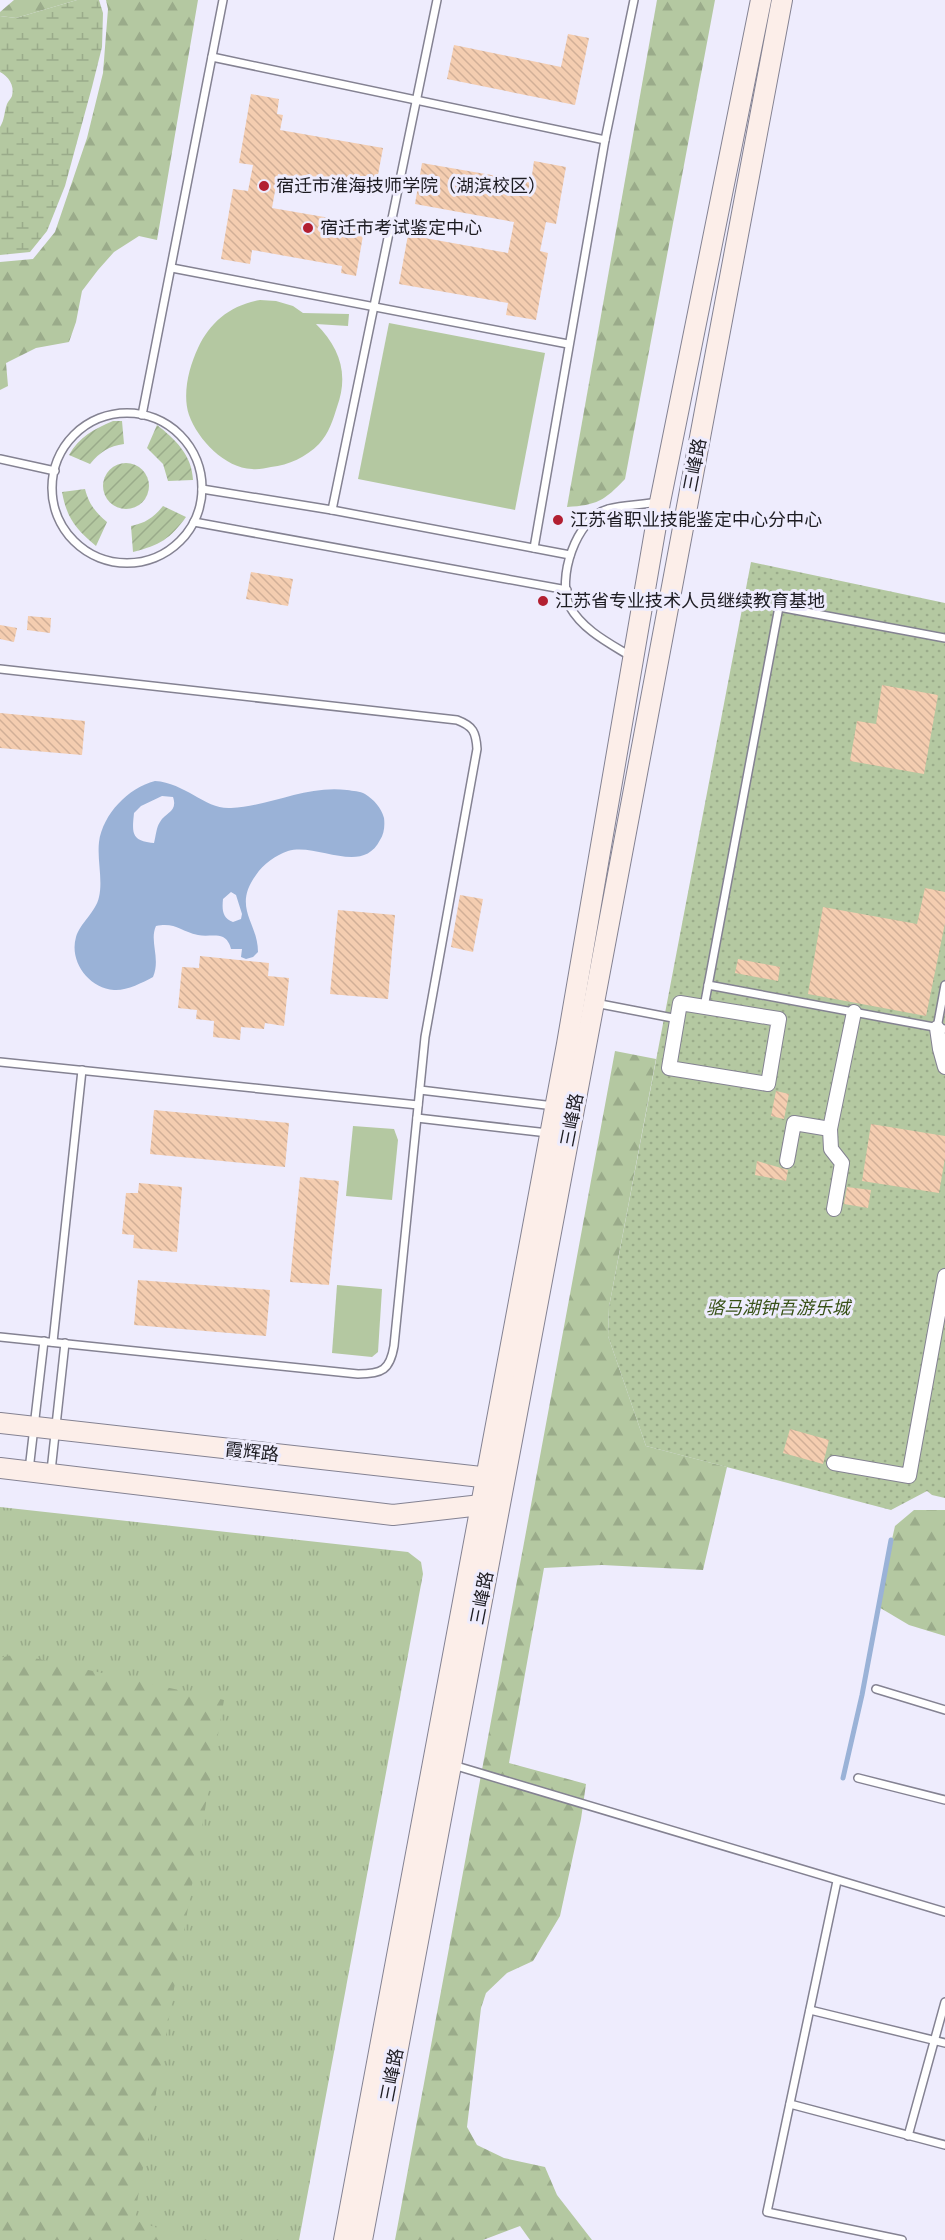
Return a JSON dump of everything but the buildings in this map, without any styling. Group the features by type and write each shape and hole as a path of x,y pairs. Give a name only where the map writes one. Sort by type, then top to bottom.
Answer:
{"main road":[{"name":"三峰路","path":"584,1002 634,658 660,502 761,0"},
{"name":"三峰路","path":"344,2240 490,1506 584,1002 782,0"},
{"name":"霞辉路","path":"0,1423 495,1479"},
{"path":"0,1468 393,1515 490,1506"},
{"name":"三峰路","path":"362,2240 450,1764 490,1506"}],"street":[{"path":"680,1003 704,1007 779,1019 768,1084 669,1068 680,1003"},
{"path":"834,1209 842,1163 831,1149 830,1129 854,1012"},
{"path":"941,1028 940,1049 945,1067"},
{"path":"788,1161 794,1123 830,1129"},
{"path":"834,1463 909,1476 945,1275"}],"lane":[{"path":"142,415 223,0"},
{"path":"333,510 437,0"},
{"path":"534,548 605,140 634,0"},
{"path":"212,57 605,140"},
{"path":"172,268 568,344"},
{"path":"117,414 142,415 165,423 184,439 197,460 202,489 200,508 189,531 172,549 150,560 126,563 102,559 80,547 63,528 53,505 52,480 55,471 58,456 73,436 93,421 117,414"},
{"path":"0,459 55,471"},
{"path":"202,489 333,510 570,555"},
{"path":"634,658 590,631 570,607 566,584 570,555 585,526 606,510 660,502"},
{"path":"194,522 567,590"},
{"path":"704,1007 779,607 945,638"},
{"path":"0,669 457,720 471,726 476,736 477,749 434,980 418,1105 394,1346 391,1360 384,1369 375,1374 358,1374 0,1337"},
{"path":"708,985 941,1028 945,986"},
{"path":"584,1002 678,1019"},
{"path":"0,1062 418,1105"},
{"path":"52,1342 81,1070"},
{"path":"420,1090 565,1107"},
{"path":"417,1118 560,1134"},
{"path":"29,1471 44,1341"},
{"path":"51,1474 65,1343"},
{"path":"876,1689 945,1710"},
{"path":"450,1764 945,1912"},
{"path":"858,1778 945,1800"},
{"path":"837,1881 767,2212 902,2240"},
{"path":"908,2136 945,2002"},
{"path":"810,2010 945,2043"},
{"path":"790,2104 945,2145"}],"green space":[{"path":"14,0 77,0 16,18 0,16 0,12"},
{"path":"77,0 99,0 103,13 102,47 65,186 47,231 30,252 0,255 0,127 7,104 12,97 13,88 6,76 0,72 0,16 16,18"},
{"path":"106,0 198,0 157,240 139,236 114,252 82,291 76,322 69,342 36,348 6,363 8,386 0,390 0,262 33,259 55,232 87,138 103,73 108,9"},
{"path":"657,0 715,0 625,479 605,497 593,503 567,507"},
{"path":"260,300 276,301 293,306 303,313 349,314 348,326 316,324 331,342 342,373 341,395 325,435 314,449 297,460 278,466 254,469 232,464 206,443 189,415 186,390 195,355 209,330 231,311"},
{"path":"389,323 545,353 515,510 358,479"},
{"path":"113,421 122,421 124,444 105,450 90,464 69,455 77,443 88,434"},
{"path":"157,425 176,442 186,455 193,480 168,481 163,464 147,448"},
{"path":"126,463 142,470 149,486 142,502 126,509 110,502 103,486 110,470"},
{"path":"85,489 93,507 107,522 96,546 73,523 62,492"},
{"path":"163,506 186,517 164,540 133,552 131,526 149,519"},
{"name":"骆马湖钟吾游乐城","path":"751,562 945,603 945,1498 932,1495 927,1491 891,1510 646,1446 608,1336 609,1307"},
{"path":"615,1051 656,1059 609,1307 608,1336 646,1446 727,1467 703,1570 602,1565 544,1568 509,1763 586,1784 581,1819 560,1916 533,1961 507,1973 486,1993 481,2008 467,2127 477,2145 504,2158 545,2167 557,2195 592,2240 530,2240 520,2226 483,2240 395,2240"},
{"path":"353,1126 394,1129 398,1140 392,1200 346,1196"},
{"path":"337,1285 382,1289 378,1352 372,1357 332,1353"},
{"path":"0,1507 408,1552 421,1562 423,1574 299,2240 0,2240"},
{"path":"914,1510 945,1510 945,1636 909,1625 877,1606 895,1526"},
{"path":"16,1654 224,1700 134,2220 181,2236 178,2240 0,2240 0,1658"}],"water":[{"path":"155,781 166,783 213,805 231,808 260,804 317,790 359,792 368,796 379,807 384,818 384,830 372,850 362,856 338,856 300,849 279,855 262,867 249,887 246,897 248,915 257,941 258,952 253,957 246,959 241,957 242,949 231,949 223,937 198,935 168,925 156,926 154,938 156,963 153,977 129,988 114,990 96,984 83,972 75,955 76,937 95,908 99,897 101,832 111,812 118,804 145,784","holes":["162,796 173,797 174,806 159,824 154,843 137,838 133,831 134,813 141,806","231,892 236,895 242,914 241,919 233,922 225,916 223,906 223,899"]}],"waterway":[{"path":"843,1778 862,1695 891,1540"}],"place":[{"name":"宿迁市淮海技师学院（湖滨校区）","path":"264,186"},
{"name":"宿迁市考试鉴定中心","path":"308,228"},
{"name":"江苏省职业技能鉴定中心分中心","path":"558,520"},
{"name":"江苏省专业技术人员继续教育基地","path":"543,601"}]}
